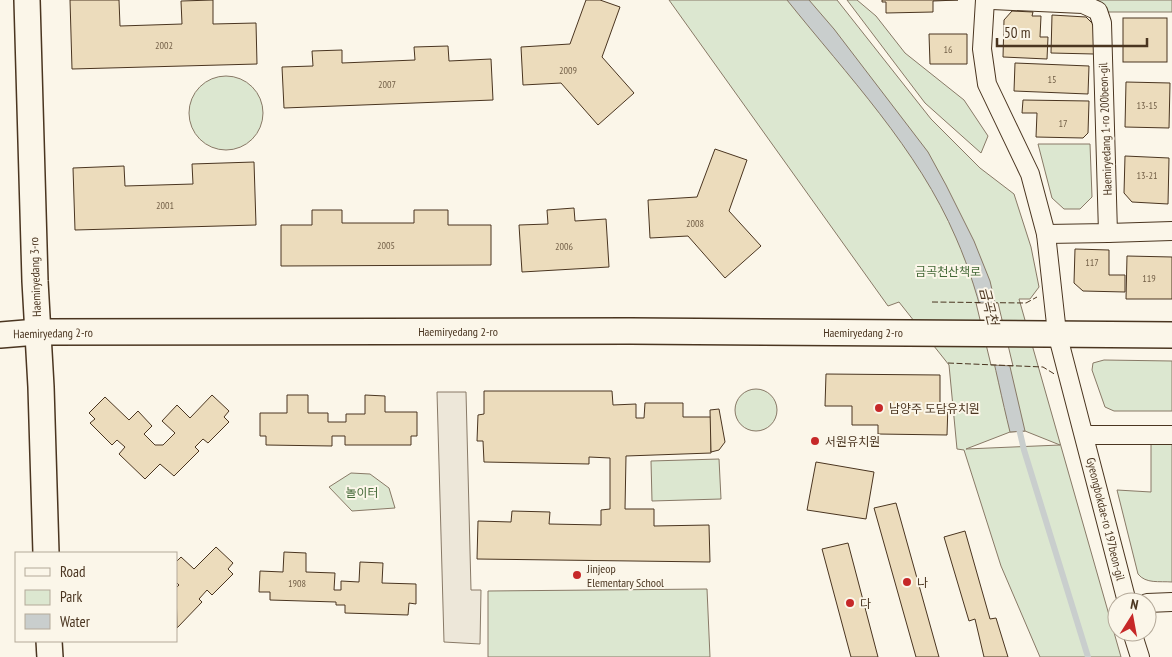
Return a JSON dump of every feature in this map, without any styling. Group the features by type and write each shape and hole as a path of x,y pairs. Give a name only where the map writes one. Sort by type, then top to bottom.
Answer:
{"street":[{"name":"Haemiryedang 3-ro","path":"27,0 46,552"},
{"path":"985,0 982,49 987,84 1030,174 1046,234 1057,333 1172,335"},
{"name":"Haemiryedang 1-ro 200beon-gil","path":"992,0 1084,4 1098,12 1102,23 1108,234"},
{"path":"1046,234 1172,231"},
{"name":"Haemiryedang 2-ro","path":"0,335 37,332 1057,333"},
{"name":"Gyeongbokdae-ro 197beon-gil","path":"1057,333 1125,592"},
{"path":"1085,436 1172,435"},
{"path":"1157,603 1172,602"},
{"path":"49,642 50,657"},
{"path":"1135,642 1140,657"}],"green space":[{"name":"금곡천산책로","path":"669,0 837,0 931,119 980,168 1014,194 1031,247 1039,287 1030,299 1019,299 1107,608 1107,642 1117,642 1121,657 1040,657 1001,566 964,450 957,449 949,365 899,302 888,306","holes":["1025,431 1060,445 966,449 1010,432"]},
{"path":"847,0 857,0 876,16 905,53 964,100 988,136 981,153 925,103"},
{"path":"1097,0 1172,0 1172,12 1106,12"},
{"path":"226,76 240,79 252,87 260,99 263,113 260,127 252,139 240,147 226,150 212,147 200,139 192,127 189,113 192,99 200,87 212,79"},
{"path":"1038,144 1090,144 1092,197 1080,209 1064,209 1052,198"},
{"path":"1104,360 1172,361 1172,411 1114,411 1105,407 1092,370 1093,363"},
{"path":"760,389 768,392 774,398 777,410 774,422 768,428 752,431 744,428 738,422 735,406 738,398 744,392"},
{"path":"1151,443 1172,444 1172,582 1149,581 1138,574 1117,490 1151,492"},
{"path":"719,459 721,499 652,501 651,461"},
{"name":"놀이터","path":"351,473 370,474 389,488 395,508 352,511 329,487"},
{"path":"707,589 710,657 488,657 488,591"}],"shaded area":[{"path":"437,392 466,392 471,590 481,590 480,644 444,642"}],"water":[{"name":"금곡천","path":"787,0 809,0 834,29 928,152 974,241 990,281 1025,431 1010,432 974,285 956,238 940,205 902,143"}],"pier":[{"path":"976,303 998,303 1013,366 991,365"}],"building":[{"path":"70,0 119,0 120,26 182,24 181,1 213,0 213,24 256,23 257,64 72,69"},
{"path":"586,0 600,0 620,7 602,57 634,93 598,125 561,83 523,85 521,47 570,44"},
{"path":"882,0 958,0 933,1 933,12 886,13 886,2 882,2"},
{"path":"1012,11 1033,12 1032,16 1041,16 1040,37 1048,37 1047,59 1003,57 1004,20"},
{"path":"1052,15 1086,17 1095,26 1094,54 1051,53"},
{"path":"1123,18 1167,18 1167,62 1123,62"},
{"path":"929,34 967,34 967,64 930,64"},
{"path":"448,46 449,61 491,59 493,100 284,108 282,67 313,66 312,51 342,50 342,63 415,60 414,47"},
{"path":"1015,63 1089,66 1088,94 1014,91"},
{"path":"1126,82 1170,83 1169,128 1125,127"},
{"path":"1023,100 1089,101 1088,133 1083,138 1036,137 1037,113 1022,113"},
{"path":"715,149 747,160 729,211 761,246 725,278 688,236 650,238 648,200 697,197"},
{"path":"1125,156 1169,158 1168,204 1132,202 1124,193"},
{"path":"254,162 256,225 75,230 73,168 124,166 125,186 193,184 192,164"},
{"path":"574,208 575,221 606,219 609,267 522,272 519,225 548,224 547,210"},
{"path":"312,210 342,210 342,223 414,223 414,210 448,210 448,225 491,225 491,265 281,266 281,225 312,225"},
{"path":"1075,249 1109,250 1109,275 1125,275 1125,292 1083,291 1074,283"},
{"path":"1127,256 1172,257 1172,299 1126,299"},
{"path":"826,374 940,375 940,404 948,404 947,435 878,434 878,425 852,425 852,406 825,406"},
{"path":"484,391 612,391 613,405 636,404 636,418 644,418 645,403 683,403 683,417 711,417 711,453 626,456 625,509 654,509 654,526 709,525 710,562 477,559 478,521 511,522 512,511 550,512 549,524 601,525 601,510 610,509 610,458 589,457 589,464 484,462 483,441 477,441 478,415 484,414"},
{"path":"212,395 229,411 224,417 229,422 208,443 203,439 195,447 199,451 174,476 160,464 145,479 119,454 125,447 117,440 112,445 90,423 95,419 89,413 105,397 129,420 138,411 152,426 144,434 155,445 163,445 175,433 162,421 177,405 190,418"},
{"path":"287,395 308,395 308,413 328,413 328,422 346,422 346,414 365,414 365,395 385,396 385,412 417,412 417,436 411,436 411,445 345,445 345,436 332,436 332,446 266,445 266,436 260,436 260,413 287,413"},
{"path":"719,409 725,442 719,450 711,452 710,410"},
{"name":"서원유치원","path":"816,462 874,472 866,519 807,510"},
{"name":"나","path":"896,503 939,657 916,657 874,508"},
{"path":"965,531 990,619 996,618 1008,657 984,657 975,619 969,621 944,537"},
{"name":"다","path":"848,543 878,657 851,657 822,549"},
{"path":"216,547 233,563 228,569 233,574 212,595 207,590 199,599 202,602 178,627 178,560 181,557 194,569"},
{"path":"284,552 306,553 306,572 335,573 334,590 341,590 341,581 359,582 360,562 383,563 382,583 416,584 416,604 409,603 408,615 345,613 345,605 336,605 336,602 270,600 270,592 259,592 260,571 283,572"}],"waterway":[{"name":"금곡천","path":"1018,424 1024,450 1088,657"}],"fence":[{"path":"932,302 1026,303 1037,297"},
{"path":"948,363 1043,367 1056,375"}],"place":[{"name":"남양주 도담유치원","path":"879,408"},
{"name":"서원유치원","path":"815,441"},
{"name":"Jinjeop Elementary School","path":"577,575"},
{"name":"나","path":"907,582"},
{"name":"다","path":"850,603"}]}
